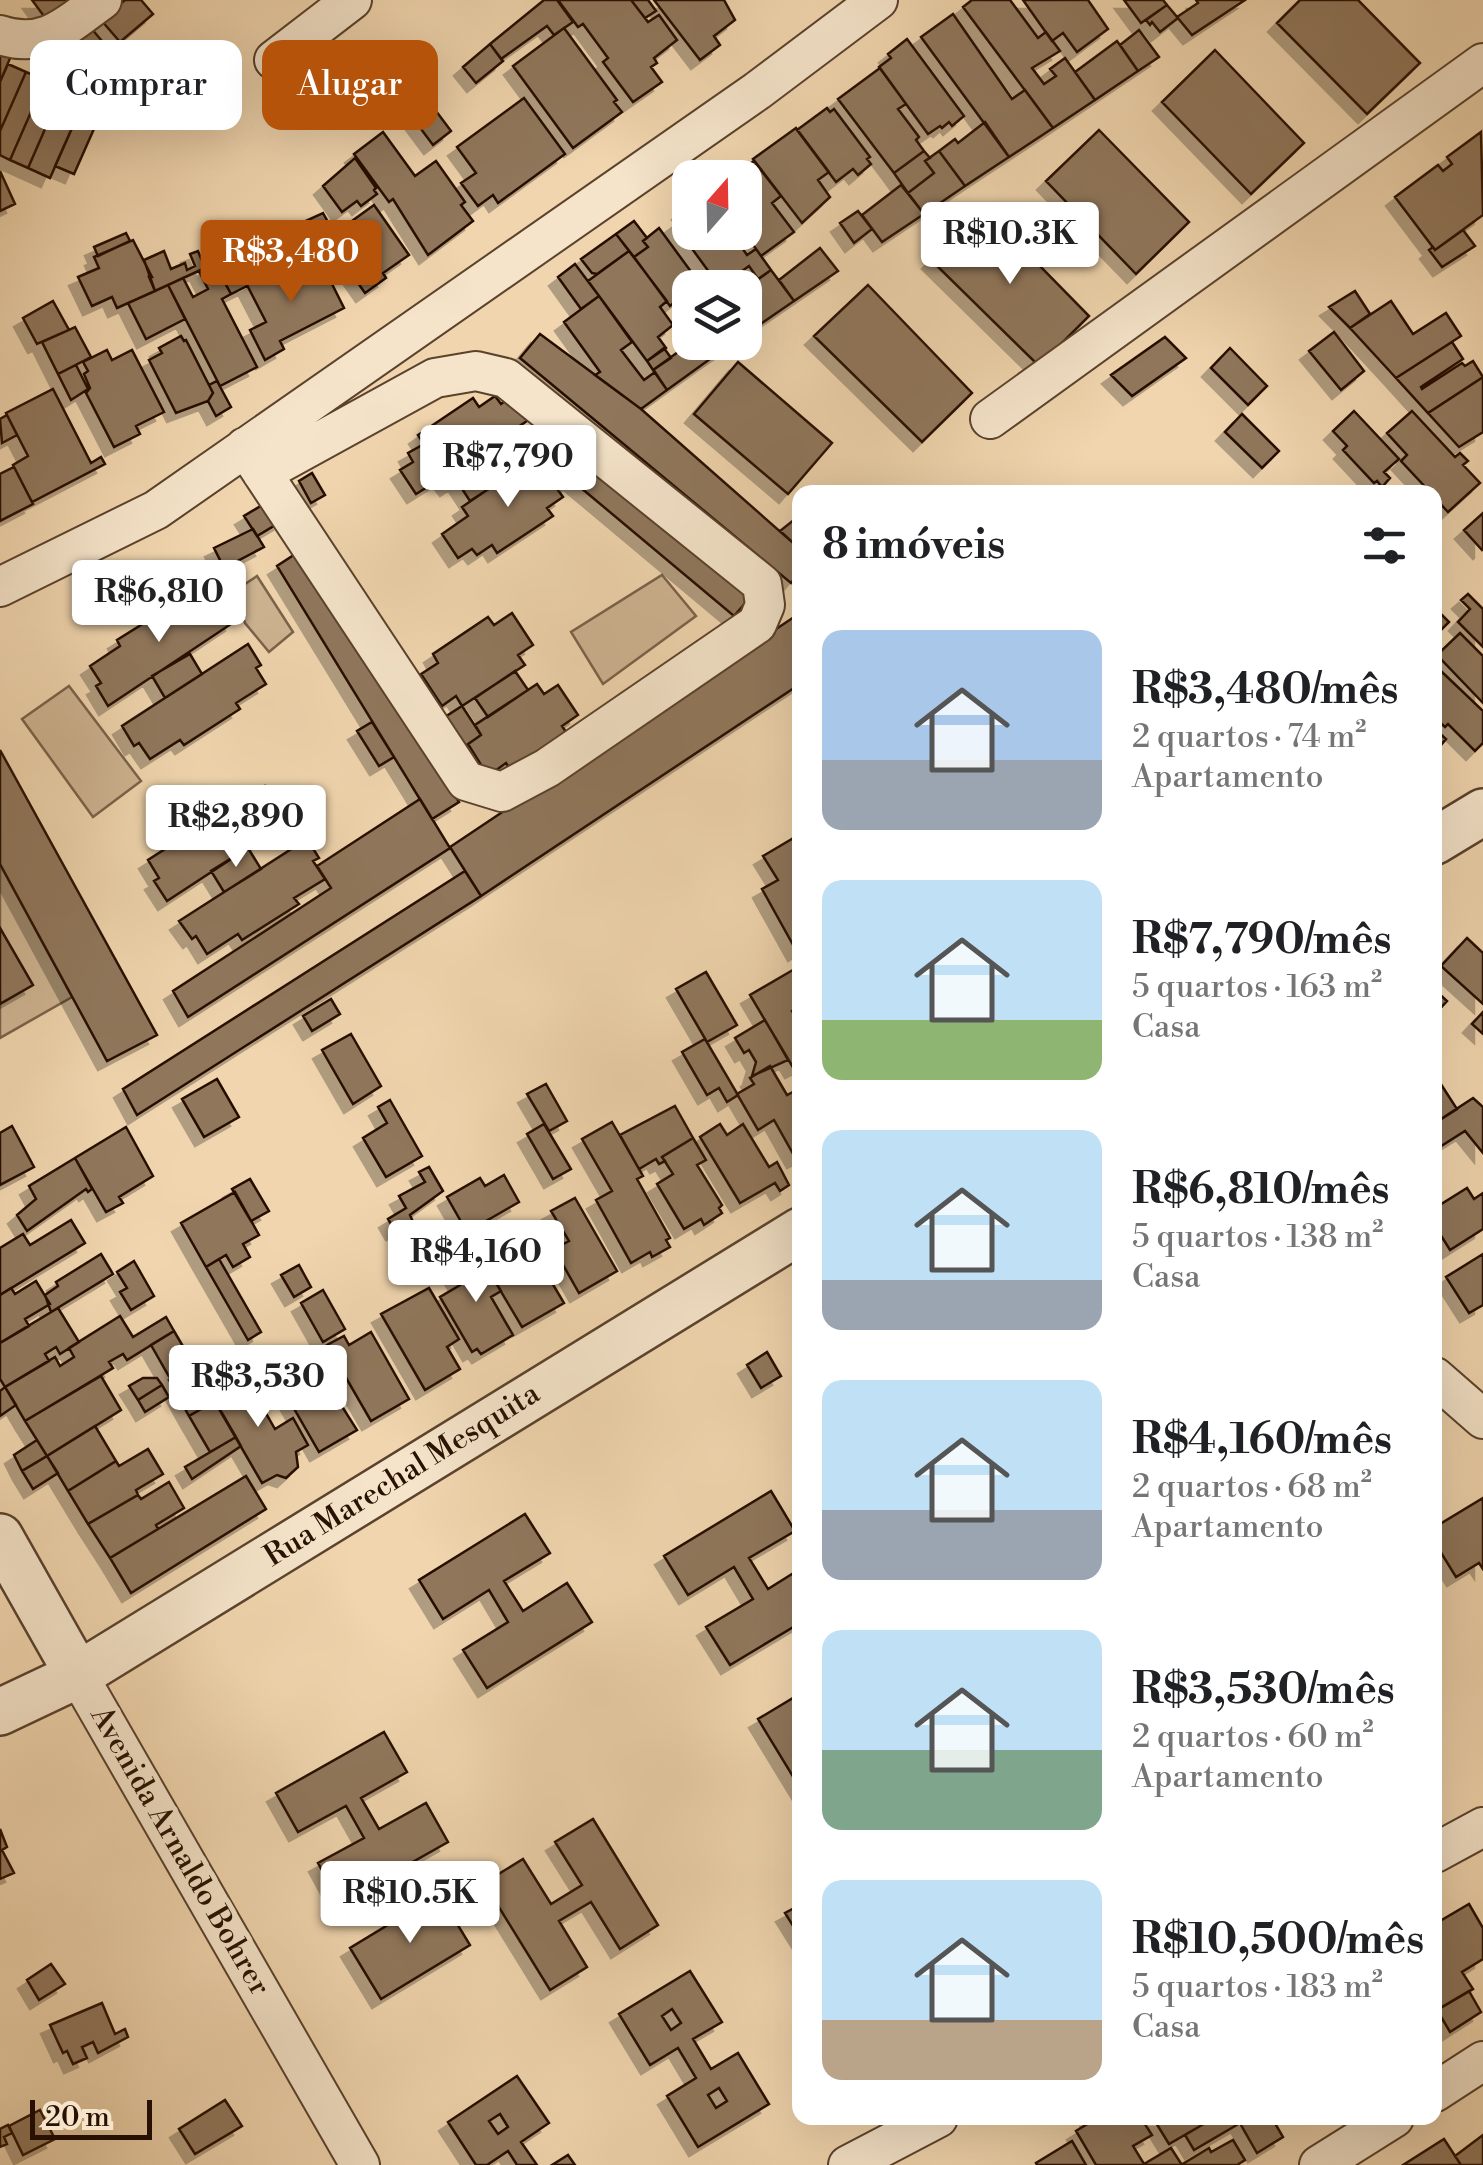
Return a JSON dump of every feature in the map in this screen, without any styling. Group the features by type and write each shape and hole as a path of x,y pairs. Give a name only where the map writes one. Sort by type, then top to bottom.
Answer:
{"street":[{"path":"0,35 12,39 48,38 102,0"},
{"path":"300,40 352,0"},
{"path":"254,460 878,0"},
{"path":"990,419 1483,63"},
{"path":"0,587 254,460 435,378 476,371 506,378 762,584 765,605 757,624 548,768 502,792 466,781 254,460"},
{"path":"1442,837 1483,812"},
{"name":"Rua Marechal Mesquita","path":"0,1712 78,1675 792,1236"},
{"path":"1442,1383 1483,1419"},
{"name":"Avenida Arnaldo Bohrer","path":"0,1537 360,2165"},
{"path":"1442,1849 1483,1828"},
{"path":"1442,2087 1483,2061"},
{"path":"848,2165 925,2125"},
{"path":"1319,2165 1383,2125"}],"shaded area":[{"path":"662,575 696,616 603,684 571,632"},
{"path":"257,576 293,632 269,652 245,623 233,592"},
{"path":"69,686 141,781 93,817 22,719"},
{"path":"0,864 72,997 0,1038"}],"building":[{"path":"32,0 76,0 49,23"},
{"path":"125,0 141,0 153,14 122,40 101,20"},
{"path":"544,0 557,0 573,22 554,35 547,26 501,59 490,44"},
{"path":"558,0 631,0 648,22 659,15 677,40 654,58 657,63 651,67 662,82 633,102 603,62 608,58 583,24 578,27"},
{"path":"631,0 648,0 656,11 645,18"},
{"path":"654,0 724,0 735,20 714,36 720,45 700,60"},
{"path":"972,0 1010,0 1038,38 1046,32 1060,51 1032,68 1044,84 1056,76 1050,69 1065,58 1095,100 1053,128 963,7"},
{"path":"1023,0 1088,0 1108,29 1077,52 1063,33 1052,41"},
{"path":"1124,0 1163,0 1167,5 1141,23"},
{"path":"1196,0 1245,0 1192,35 1177,17 1198,3"},
{"path":"1300,0 1358,0 1420,63 1367,114 1277,23"},
{"path":"1167,5 1178,18 1160,32 1146,20"},
{"path":"953,14 1012,99 1025,90 1053,128 1009,157 921,37"},
{"path":"91,28 101,40 76,40"},
{"path":"564,28 622,112 573,148 513,66"},
{"path":"1139,30 1159,57 1138,71 1120,45"},
{"path":"907,39 964,116 952,126 949,122 928,134 879,67"},
{"path":"1117,41 1138,71 1095,100 1075,72"},
{"path":"490,44 503,61 476,83 463,67"},
{"path":"1215,50 1304,143 1251,194 1162,102"},
{"path":"0,51 11,56 0,82"},
{"path":"8,64 26,72 0,131 0,82"},
{"path":"880,68 906,104 898,109 919,137 916,140 924,151 894,173 838,99"},
{"path":"26,72 30,74 30,114 10,160 0,155 0,131"},
{"path":"524,98 565,154 498,203 493,195 478,206 461,183 476,173 457,147"},
{"path":"827,108 830,112 834,109 870,157 867,159 871,164 858,175 853,169 836,182 797,130"},
{"path":"30,114 30,130 45,130 28,168 10,160"},
{"path":"438,114 451,131 433,145 422,130 438,130"},
{"path":"985,122 1009,157 965,186 939,151 955,139 958,143"},
{"path":"796,128 829,172 818,180 830,197 802,223 762,171 762,160 753,159"},
{"path":"45,130 71,130 50,178 28,168"},
{"path":"71,130 93,130 74,174 55,166"},
{"path":"1099,130 1189,222 1136,274 1046,181"},
{"path":"383,132 415,176 436,161 465,202 461,205 473,221 428,255 393,199 389,202 354,154"},
{"path":"1481,132 1483,215 1435,250 1395,197 1438,165 1443,171 1452,164 1447,157"},
{"path":"924,151 930,158 925,161 934,173 908,193 894,173"},
{"path":"939,151 965,186 924,214 908,193 934,173 925,161"},
{"path":"355,158 377,194 361,206 357,201 342,212 323,186"},
{"path":"0,171 15,204 0,211"},
{"path":"762,171 781,196 772,203 794,232 761,256 757,250 762,250"},
{"path":"901,185 924,214 882,242 862,215"},
{"path":"374,205 409,255 383,273 386,278 365,293 327,239"},
{"path":"984,209 1089,316 1039,366 931,260"},
{"path":"858,211 872,229 854,243 840,223"},
{"path":"323,213 334,233 327,239 342,260 325,269 301,223"},
{"path":"634,221 647,238 643,241 648,247 634,257 616,234"},
{"path":"659,228 690,270 672,270 670,306 634,257 648,247 643,241"},
{"path":"305,230 317,255 292,267 280,243"},
{"path":"1463,230 1475,246 1442,267 1429,250 1435,250"},
{"path":"126,233 130,241 98,256 94,247"},
{"path":"616,234 629,251 597,274 592,273 581,259"},
{"path":"133,240 155,291 117,308 112,297 92,306 78,277 99,268 94,257"},
{"path":"254,246 260,257 239,268 247,286 231,294 215,264"},
{"path":"820,248 838,271 794,301 779,280"},
{"path":"693,250 744,250 747,255 757,250 771,270 762,276 762,270 752,270 749,266 743,270 708,270"},
{"path":"164,251 171,269 185,263 187,270 195,266 190,254 198,251 205,268 155,291 144,260"},
{"path":"629,251 667,301 660,307 672,326 658,337 666,348 647,361 588,281"},
{"path":"321,262 344,308 280,341 284,349 265,360 250,330 266,322 247,285 279,268 285,281"},
{"path":"215,264 231,294 222,299 257,367 220,386 168,285 183,278 193,297 208,289 199,271"},
{"path":"575,264 599,296 581,309 558,277"},
{"path":"771,270 794,301 762,323 762,277"},
{"path":"168,285 185,319 146,339 128,303"},
{"path":"868,285 972,393 922,442 814,336"},
{"path":"1355,291 1370,314 1350,328 1329,307"},
{"path":"599,296 632,342 621,350 644,380 655,372 667,390 641,409 595,375 600,372 564,322"},
{"path":"53,301 69,330 37,344 23,318"},
{"path":"1391,301 1413,334 1446,313 1461,336 1396,378 1350,328"},
{"path":"75,327 91,357 58,374 42,342"},
{"path":"1334,332 1364,371 1341,390 1309,351"},
{"path":"540,334 641,409 792,542 791,583 520,358"},
{"path":"181,336 213,393 208,401 176,413 149,360 162,353 159,348"},
{"path":"1165,337 1186,358 1132,396 1111,375"},
{"path":"1452,342 1463,359 1422,389 1462,363 1465,366 1473,361 1483,377 1428,413 1396,378"},
{"path":"664,348 671,358 653,370 647,361"},
{"path":"1230,348 1267,386 1248,405 1211,368"},
{"path":"107,350 112,360 132,350 164,412 136,426 140,434 114,447 86,393 90,388 83,362"},
{"path":"672,356 672,360 709,360 667,390 653,370"},
{"path":"738,362 832,443 788,494 694,414"},
{"path":"76,365 88,389 71,400 58,374"},
{"path":"1483,377 1483,432 1459,447 1428,413"},
{"path":"217,381 231,407 216,416 208,401 213,393 209,385"},
{"path":"53,389 91,463 101,457 105,464 32,502 13,465 28,456 6,413"},
{"path":"514,394 530,419 503,437 509,446 449,487 442,478 416,494 400,470 413,462 408,453 424,444 418,435 473,398 479,407 495,396 501,404"},
{"path":"1354,411 1399,459 1384,472 1390,478 1384,485 1374,483 1343,450 1347,446 1333,431"},
{"path":"1412,411 1455,457 1460,453 1468,461 1463,465 1480,483 1448,512 1442,506 1442,485 1423,485 1401,461 1407,455 1387,433"},
{"path":"1242,414 1279,451 1262,468 1225,432"},
{"path":"7,415 17,435 2,443 0,419"},
{"path":"497,454 510,475 470,501 457,481"},
{"path":"556,457 572,481 558,490 563,497 547,508 553,516 497,553 492,545 477,555 472,549 458,558 442,534 468,516 462,507 522,466 529,476"},
{"path":"593,460 754,593 734,616 574,482"},
{"path":"14,467 33,504 0,521 0,474"},
{"path":"312,473 325,495 311,503 299,481"},
{"path":"269,501 282,521 257,536 244,516"},
{"path":"1483,513 1483,549 1482,550 1464,530"},
{"path":"792,521 792,542 780,531"},
{"path":"253,529 264,547 224,568 214,548"},
{"path":"303,549 459,802 432,819 277,566"},
{"path":"207,590 218,608 223,604 234,622 108,706 96,686 101,683 90,666 120,646 117,640 173,605 176,610"},
{"path":"1468,594 1483,609 1483,647 1458,622 1470,609 1461,600"},
{"path":"512,613 533,645 518,655 525,665 462,706 456,696 442,706 421,674 438,663 433,654 488,617 494,625"},
{"path":"792,618 792,689 481,896 450,847"},
{"path":"1460,633 1483,656 1483,703 1442,660 1442,650"},
{"path":"248,644 261,665 256,668 266,684 236,703 240,709 184,745 180,740 150,759 139,743 134,746 122,726"},
{"path":"190,654 202,674 165,698 152,676"},
{"path":"515,671 528,690 488,717 475,698"},
{"path":"1442,672 1483,711 1483,743 1475,751 1448,724 1445,727"},
{"path":"537,684 544,694 558,685 578,715 562,726 568,735 512,772 506,763 488,776 468,744 481,735 475,725"},
{"path":"462,706 481,735 464,747 445,717"},
{"path":"372,722 394,757 379,766 357,731"},
{"path":"0,750 157,1035 107,1061 0,864"},
{"path":"265,786 276,802 281,799 294,818 167,901 154,881 159,878 148,860 179,840 175,835 231,799 235,805"},
{"path":"420,799 450,848 188,1017 173,991 331,888 317,866"},
{"path":"307,839 319,858 313,861 325,879 294,898 299,904 242,940 238,934 207,954 196,936 192,939 179,921"},
{"path":"792,839 792,943 762,889 778,880 763,856"},
{"path":"248,848 261,869 224,892 211,871"},
{"path":"465,871 481,896 137,1115 123,1089"},
{"path":"0,928 33,985 0,1004"},
{"path":"1467,938 1483,953 1483,1004 1442,967"},
{"path":"792,970 792,1066 750,995"},
{"path":"706,972 737,1025 707,1042 676,989"},
{"path":"331,999 340,1014 312,1031 303,1016"},
{"path":"1483,1012 1483,1034 1472,1024"},
{"path":"765,1020 788,1060 752,1076 756,1062 749,1050 744,1053 735,1038"},
{"path":"351,1034 381,1086 353,1104 322,1050"},
{"path":"705,1039 738,1095 727,1102 719,1088 707,1095 682,1052"},
{"path":"770,1066 787,1095 792,1092 792,1152 774,1120 758,1130 737,1094 754,1084 750,1078"},
{"path":"217,1079 239,1117 204,1137 182,1099"},
{"path":"546,1084 567,1121 549,1131 527,1094"},
{"path":"1442,1086 1457,1109 1442,1119"},
{"path":"1473,1098 1483,1107 1483,1153 1465,1131 1442,1146 1442,1118"},
{"path":"390,1100 422,1156 386,1177 363,1138 387,1123 378,1107"},
{"path":"675,1106 693,1138 662,1157 665,1161 659,1164 656,1159 639,1169 620,1135"},
{"path":"612,1122 643,1176 637,1179 670,1238 666,1240 670,1247 631,1263 596,1200 612,1191 582,1139"},
{"path":"544,1124 571,1169 553,1179 527,1134"},
{"path":"720,1124 727,1135 743,1124 769,1167 777,1162 789,1185 780,1191 775,1183 740,1203 700,1137"},
{"path":"12,1126 34,1167 0,1185 0,1133"},
{"path":"126,1127 153,1176 119,1197 123,1203 106,1212 75,1158"},
{"path":"693,1138 706,1160 697,1165 722,1205 722,1213 704,1225 701,1219 684,1229 657,1184 673,1174 662,1157"},
{"path":"75,1158 92,1189 86,1189 27,1231 17,1215 36,1199 29,1186"},
{"path":"429,1167 443,1191 410,1215 413,1222 395,1231 388,1219 406,1208 399,1196 425,1182 419,1172"},
{"path":"504,1175 519,1202 467,1232 447,1197 480,1178 485,1186"},
{"path":"250,1179 269,1211 251,1221 232,1189"},
{"path":"1467,1188 1474,1199 1483,1193 1483,1229 1450,1250 1442,1237 1442,1204"},
{"path":"235,1192 259,1235 243,1244 250,1257 233,1267 226,1255 206,1267 181,1223"},
{"path":"575,1198 617,1271 579,1293 554,1249 569,1241 551,1211"},
{"path":"71,1220 85,1243 0,1295 0,1248 23,1234 30,1245"},
{"path":"431,1230 444,1252 417,1267 404,1246"},
{"path":"529,1244 564,1303 522,1327 487,1268"},
{"path":"478,1251 501,1291 491,1297 513,1335 481,1354 477,1349 472,1352 440,1297 460,1285 449,1267"},
{"path":"101,1254 113,1274 51,1312 45,1295 58,1286 56,1282"},
{"path":"1483,1254 1483,1305 1469,1313 1446,1277"},
{"path":"219,1259 261,1332 248,1340 206,1267"},
{"path":"134,1261 154,1296 131,1310 120,1292 127,1288 117,1272"},
{"path":"299,1265 311,1287 294,1297 281,1275"},
{"path":"36,1281 50,1304 25,1319 29,1326 0,1343 0,1295 11,1288 15,1294"},
{"path":"429,1288 459,1339 447,1347 460,1369 425,1390 381,1314"},
{"path":"323,1290 345,1329 323,1342 301,1303"},
{"path":"58,1308 79,1342 60,1354 56,1347 45,1354 49,1361 5,1387 0,1379 0,1343"},
{"path":"120,1316 133,1337 166,1317 174,1331 127,1360 123,1354 109,1362 113,1368 25,1421 5,1387 55,1357 60,1366 74,1357 69,1348"},
{"path":"174,1331 194,1365 171,1380 151,1345"},
{"path":"371,1332 409,1399 371,1421 327,1345 344,1336 349,1345"},
{"path":"767,1352 781,1376 761,1388 747,1365"},
{"path":"194,1365 215,1401 189,1416 169,1380"},
{"path":"317,1367 357,1430 319,1452 284,1391"},
{"path":"238,1374 244,1375 275,1429 293,1418 308,1445 296,1452 298,1467 286,1478 277,1475 262,1483 208,1390"},
{"path":"101,1376 121,1410 47,1456 25,1421"},
{"path":"143,1378 157,1378 162,1385 138,1400 129,1386"},
{"path":"162,1385 169,1397 145,1412 138,1400"},
{"path":"5,1387 16,1405 0,1416 0,1391"},
{"path":"215,1401 236,1437 210,1452 189,1416"},
{"path":"95,1426 116,1461 68,1491 47,1456"},
{"path":"236,1437 241,1446 192,1479 185,1467"},
{"path":"37,1440 47,1456 22,1471 14,1455"},
{"path":"148,1449 163,1474 136,1490 138,1495 88,1524 68,1491 116,1461 119,1466"},
{"path":"47,1456 58,1473 33,1489 22,1471"},
{"path":"246,1476 266,1509 131,1593 110,1558"},
{"path":"169,1482 184,1508 110,1558 88,1524"},
{"path":"771,1491 792,1526 792,1533 749,1558 768,1589 792,1574 792,1628 730,1665 706,1627 753,1599 734,1567 688,1595 664,1556"},
{"path":"1483,1498 1483,1569 1479,1563 1456,1577 1442,1554 1442,1523"},
{"path":"525,1514 550,1553 504,1581 523,1611 567,1583 592,1622 487,1688 463,1650 508,1622 489,1590 443,1619 419,1580"},
{"path":"792,1699 792,1775 758,1719"},
{"path":"384,1732 407,1772 361,1798 379,1829 426,1803 448,1842 340,1903 318,1863 364,1838 346,1806 298,1832 276,1793"},
{"path":"593,1819 658,1925 620,1949 591,1902 559,1921 587,1967 550,1990 484,1883 523,1859 551,1904 582,1885 555,1842"},
{"path":"0,1829 7,1847 2,1850 14,1873 0,1879"},
{"path":"439,1894 470,1945 381,1999 350,1948"},
{"path":"1469,1904 1483,1928 1483,1959 1462,1972 1473,1989 1442,2007 1442,1920"},
{"path":"51,1964 65,1984 39,2000 27,1980"},
{"path":"690,1971 722,2022 693,2039 711,2069 738,2053 769,2104 698,2147 667,2096 696,2078 678,2048 650,2065 619,2014","holes":["672,2009 681,2023 671,2030 662,2016","719,2088 727,2101 716,2108 708,2095"]},
{"path":"1469,1991 1481,2012 1450,2032 1442,2018 1442,2007"},
{"path":"102,2003 115,2034 125,2029 128,2037 98,2053 93,2042 82,2047 87,2058 73,2064 67,2051 63,2053 50,2025"},
{"path":"517,2076 549,2123 521,2142 537,2165 517,2165 508,2151 487,2165 476,2165 448,2122","holes":["500,2114 508,2127 498,2134 489,2121"]},
{"path":"225,2100 242,2126 195,2154 179,2129"},
{"path":"40,2110 55,2139 23,2155 9,2126"},
{"path":"8,2125 12,2133 4,2137 7,2144 0,2147 0,2129"},
{"path":"1086,2125 1146,2125 1152,2135 1133,2146 1144,2164 1171,2148 1182,2165 1096,2165 1076,2131"},
{"path":"1157,2125 1202,2125 1169,2144"},
{"path":"1202,2125 1237,2125 1194,2150 1185,2135"},
{"path":"1241,2125 1276,2125 1283,2137 1257,2153"},
{"path":"1483,2135 1483,2165 1461,2165 1455,2156"},
{"path":"1444,2139 1461,2165 1403,2165"},
{"path":"1233,2140 1245,2160 1237,2165 1181,2165 1209,2148 1211,2152"},
{"path":"1072,2141 1086,2165 1037,2165 1036,2163"},
{"path":"568,2155 575,2165 552,2165"}]}
